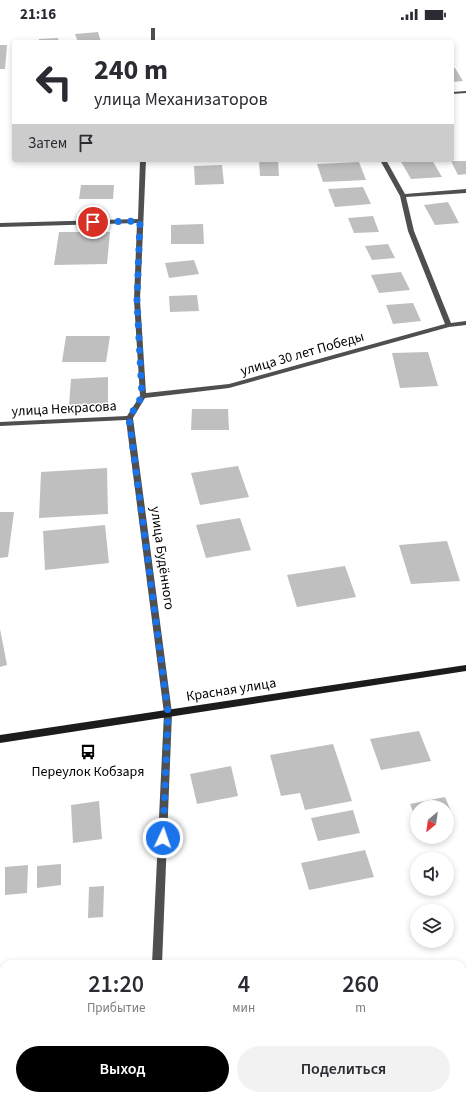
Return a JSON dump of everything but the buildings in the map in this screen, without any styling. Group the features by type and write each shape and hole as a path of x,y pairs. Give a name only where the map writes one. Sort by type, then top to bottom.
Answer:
{"main road":[{"name":"Красная улица","path":"0,739 466,668"}],"street":[{"path":"153,28 153,40"},
{"path":"454,93 466,92"},
{"path":"129,418 142,396 137,300 143,162"},
{"path":"384,162 403,196 411,231 449,325"},
{"path":"403,196 466,191"},
{"path":"0,225 140,221"},
{"name":"улица 30 лет Победы","path":"142,396 229,386 449,325 466,323"},
{"name":"улица Некрасова","path":"0,424 129,418"},
{"name":"улица Будённого","path":"129,418 168,713 157,960"}],"place":[{"name":"Переулок Кобзаря","path":"88,752"}],"route":[{"path":"93,222 140,221 137,300 142,396 129,418 168,713 163,838"}]}
